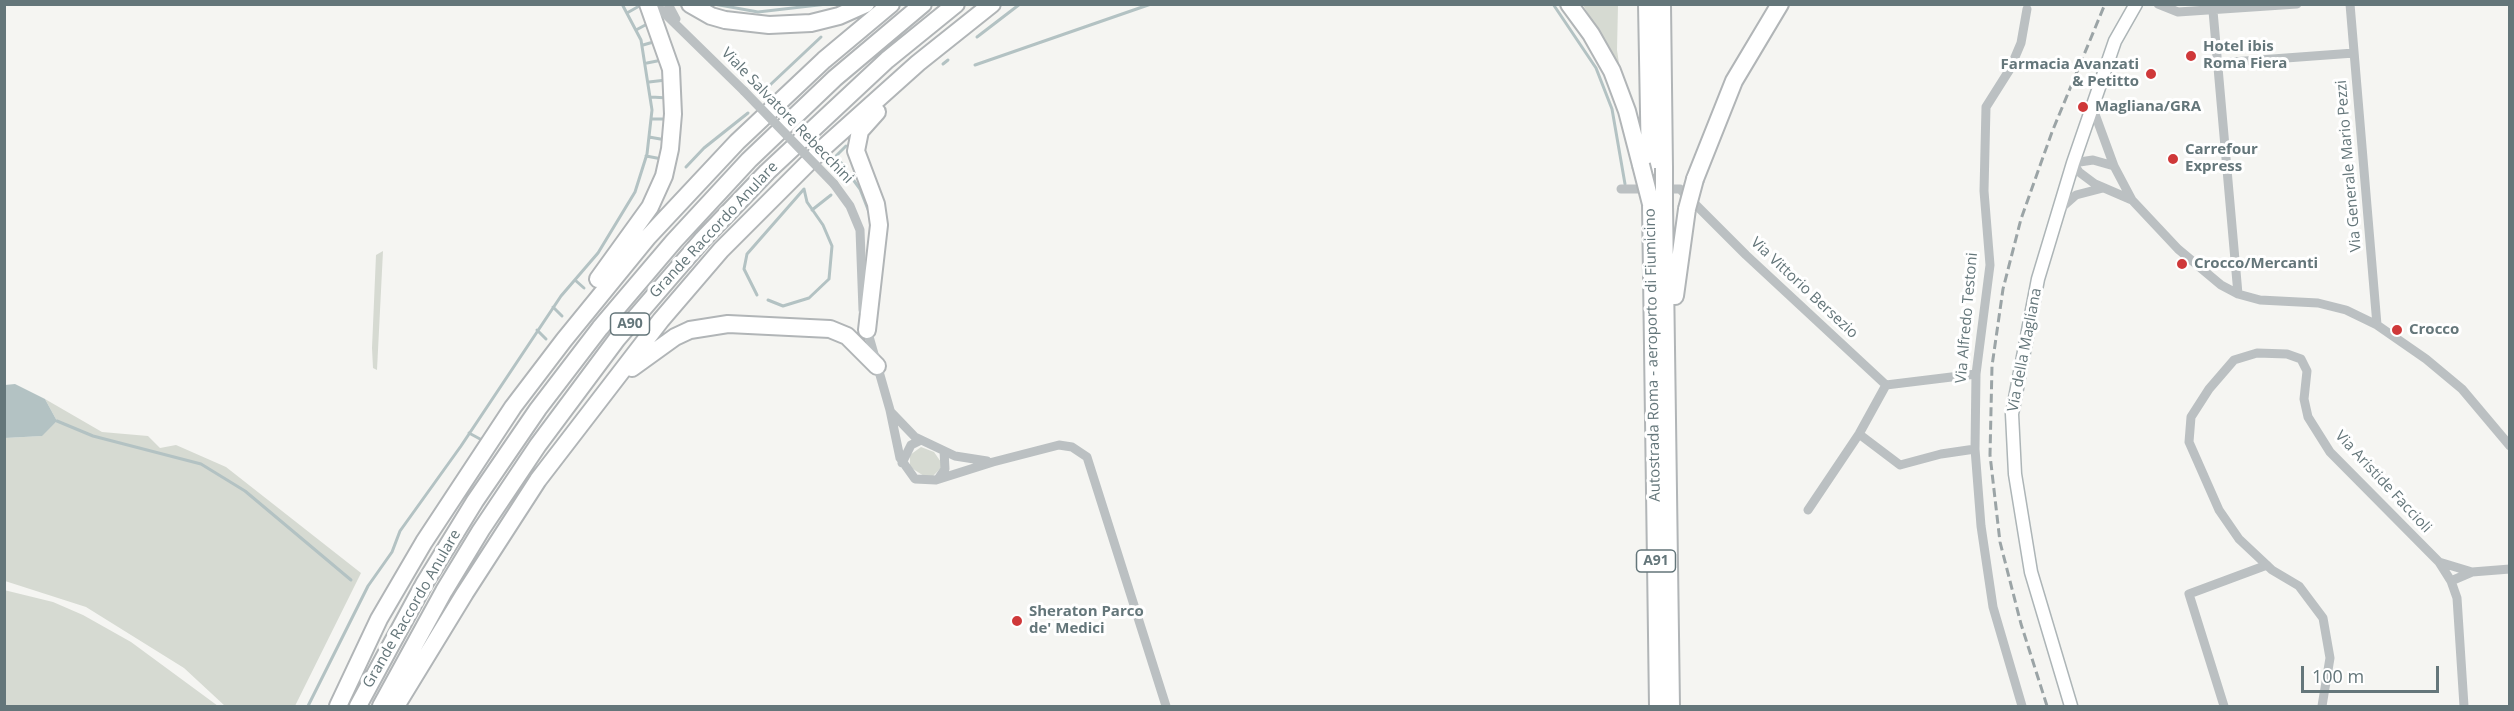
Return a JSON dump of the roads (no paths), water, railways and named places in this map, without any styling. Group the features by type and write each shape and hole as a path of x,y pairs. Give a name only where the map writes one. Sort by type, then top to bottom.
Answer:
{"highway":[{"path":"543,366 577,305 644,218 666,170 673,129 672,79 666,51 648,4"},
{"path":"690,4 711,16 726,20 769,25 824,20 866,4"},
{"name":"Grande Raccordo Anulare","path":"338,706 379,619 424,542 493,436 543,366 627,261 737,142 824,60 891,4"},
{"name":"Grande Raccordo Anulare","path":"357,706 424,584 465,517 538,409 594,335 674,241 749,160 835,78 923,4"},
{"name":"Grande Raccordo Anulare","path":"381,706 438,601 481,530 538,445 617,339 703,239 767,172 887,60 956,4"},
{"name":"Grande Raccordo Anulare","path":"396,706 488,557 576,428 640,345 721,250 864,109 993,4"},
{"path":"1569,4 1591,34 1612,70 1652,166 1658,205"},
{"name":"Autostrada Roma - aeroporto di Fiumicino","path":"1647,4 1652,166 1658,205 1667,410 1671,706"},
{"name":"Autostrada Roma - aeroporto di Fiumicino","path":"1652,166 1662,4"},
{"path":"1667,410 1676,290 1687,209 1695,178 1721,110 1747,57 1767,4"},
{"path":"1747,57 1780,4"},
{"path":"867,330 879,225 874,198 858,160 857,137 869,119 914,78 958,31"},
{"name":"Autostrada Roma - aeroporto di Fiumicino","path":"1658,205 1658,706"},
{"path":"576,428 623,376 645,356 675,337 707,326 728,324 830,329 847,336 878,366"}],"main road":[{"name":"Via della Magliana","path":"2071,706 2031,572 2012,436 2015,392 2038,279 2073,163 2115,41 2136,4"}],"street":[{"name":"Viale Salvatore Rebecchini","path":"655,4 680,26 834,184 850,206 860,230 862,296 867,330 890,410 902,463"},
{"name":"Viale Salvatore Rebecchini","path":"668,4 680,26"},
{"path":"2158,4 2178,12 2297,4"},
{"name":"Via Generale Mario Pezzi","path":"2350,4 2377,325"},
{"name":"Via Alfredo Testoni","path":"2022,706 1993,607 1981,526 1975,449 1976,374 1990,265 1984,191 1986,107 2010,69 2021,43 2027,9"},
{"path":"2213,11 2238,294"},
{"path":"2218,63 2354,53"},
{"path":"2092,103 2114,166 2132,200 2178,249 2221,285 2238,294 2277,303 2318,303 2346,310 2377,325 2426,359 2462,389 2510,446"},
{"path":"2073,163 2093,160 2114,166"},
{"path":"2087,179 2093,160"},
{"path":"2073,163 2087,179 2103,189 2132,200"},
{"name":"Via Vittorio Bersezio","path":"1621,189 1680,189 1746,255 1886,385"},
{"path":"2059,210 2076,195 2103,189"},
{"name":"Via Aristide Faccioli","path":"2322,706 2330,658 2323,618 2299,586 2267,565 2239,539 2219,510 2189,442 2191,417 2209,389 2234,360 2257,353 2288,354 2301,359 2307,371 2304,399 2308,417 2330,452 2439,562 2451,581 2457,598 2464,706"},
{"path":"1808,510 1859,434 1886,385 1976,374"},
{"name":"Viale Salvatore Rebecchini","path":"890,410 909,432 921,440 960,458 993,462"},
{"path":"1859,434 1900,465 1941,454 1975,449"},
{"path":"921,440 911,445 902,463 915,479 936,480 945,469 944,451"},
{"name":"Viale Salvatore Rebecchini","path":"936,480 993,462 1063,445 1077,449 1087,458 1092,467 1166,706"},
{"path":"2439,562 2472,572"},
{"path":"2224,706 2189,594 2267,565"},
{"path":"2451,581 2472,572 2510,569"}],"waterway":[{"path":"308,706 368,586 392,552 400,531 461,446 561,296 598,253 635,192 647,154 652,110 641,40 622,4"},
{"path":"714,4 758,12 827,4"},
{"path":"977,37 1020,4"},
{"path":"975,65 1151,4"},
{"path":"1553,4 1596,68 1612,109 1625,184"},
{"path":"627,13 641,5"},
{"path":"636,30 649,23"},
{"path":"764,96 770,85 821,37"},
{"path":"643,45 657,41"},
{"path":"647,63 662,60"},
{"path":"943,64 948,60"},
{"path":"649,82 666,80"},
{"path":"651,97 668,98"},
{"path":"686,167 704,148 748,113"},
{"path":"652,119 668,119"},
{"path":"649,137 666,140"},
{"path":"846,146 836,156 860,189 869,212"},
{"path":"646,156 662,159"},
{"path":"846,178 850,174"},
{"path":"757,295 744,269 747,254 804,189 807,202 823,225 832,246 829,279 809,298 783,306 768,300"},
{"path":"812,210 831,195"},
{"path":"575,280 584,288"},
{"path":"553,307 562,316"},
{"path":"537,330 546,339"},
{"path":"57,421 93,436 201,464 245,491 351,580"},
{"path":"469,433 480,439"}],"railway":[{"path":"2047,706 2021,624 2000,542 1990,455 1992,366 2003,289 2021,219 2052,132 2105,4"}],"place":[{"name":"Hotel ibis Roma Fiera","path":"2191,56"},
{"name":"Farmacia Avanzati & Petitto","path":"2151,74"},
{"name":"Magliana/GRA","path":"2083,107"},
{"name":"Carrefour Express","path":"2173,159"},
{"name":"Crocco/Mercanti","path":"2182,264"},
{"name":"Crocco","path":"2397,330"},
{"name":"Sheraton Parco de' Medici","path":"1017,621"}]}
